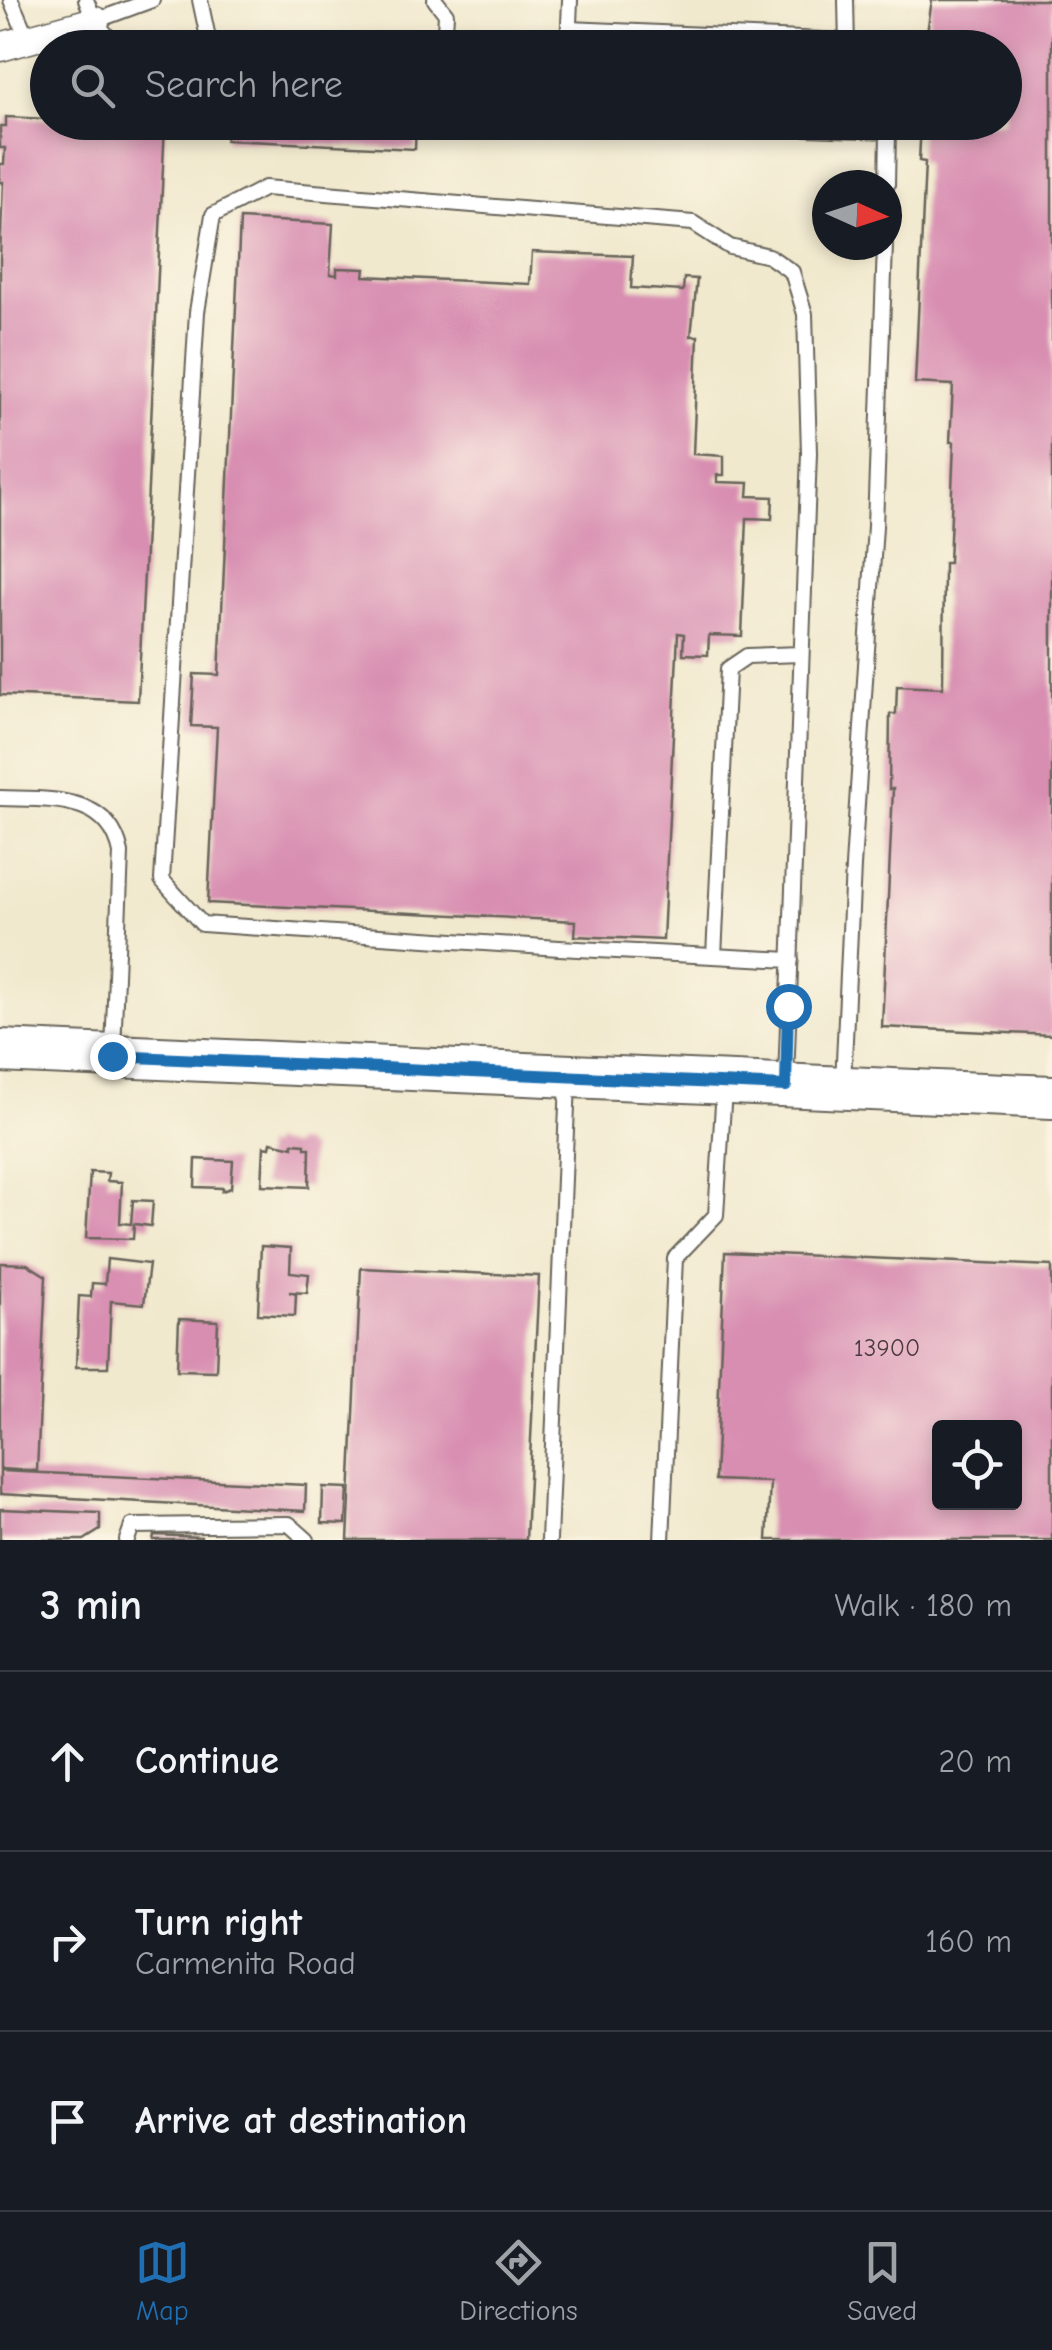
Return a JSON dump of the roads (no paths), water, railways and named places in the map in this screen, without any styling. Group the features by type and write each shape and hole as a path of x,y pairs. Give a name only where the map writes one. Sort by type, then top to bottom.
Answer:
{"main road":[{"path":"0,1051 1052,1098"}],"street":[{"path":"50,30 91,11"},
{"path":"0,47 28,40"}],"lane":[{"path":"11,0 28,40"},
{"path":"91,11 152,0"},
{"path":"200,0 205,30"},
{"path":"435,0 446,14 445,30"},
{"path":"570,0 569,28 604,30"},
{"path":"846,0 847,30"},
{"path":"885,140 886,170"},
{"path":"786,1086 809,453 805,314 792,272 769,256 730,247 693,223 265,188 213,214 197,312 162,880 202,924 790,960"},
{"path":"842,1088 852,866 876,526 884,260"},
{"path":"714,956 728,669 748,656 802,654"},
{"path":"0,798 82,804 98,814 116,839 121,853 112,1056"},
{"path":"549,1540 568,1076"},
{"path":"662,1540 675,1258 716,1214 724,1083"},
{"path":"127,1540 132,1526 289,1524 307,1540"}]}
